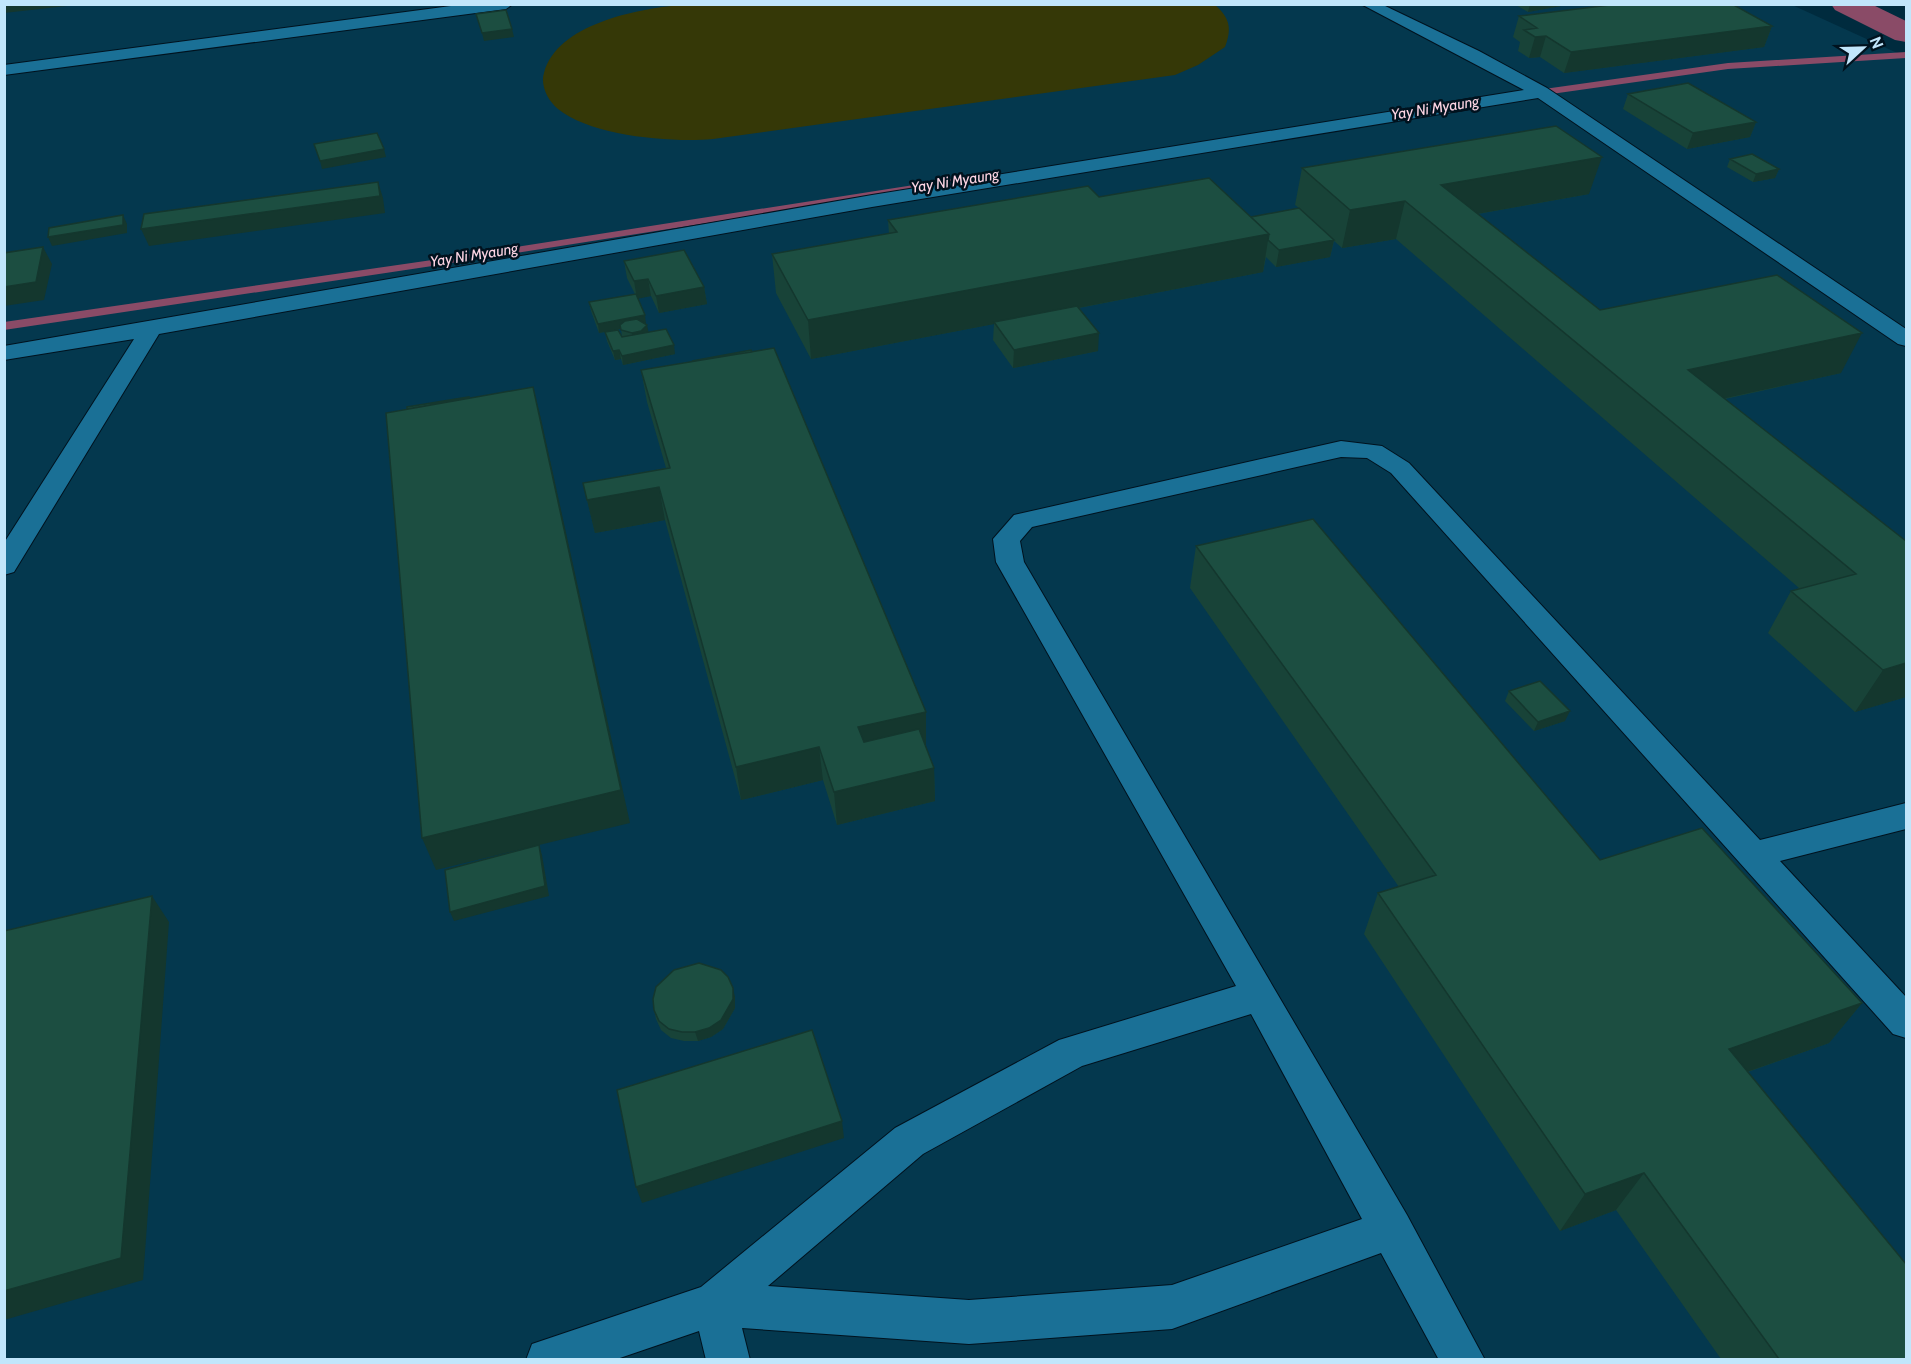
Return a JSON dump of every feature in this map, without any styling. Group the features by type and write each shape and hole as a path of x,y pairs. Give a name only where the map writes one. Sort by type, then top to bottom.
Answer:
{"lane":[{"path":"4,70 443,8 506,4"},
{"path":"1368,4 1473,55 1541,92 1906,339"},
{"path":"4,352 151,329 872,201 1541,92"},
{"path":"4,567 151,329"},
{"path":"1463,1359 1260,994 1010,562 1006,539 1023,521 1341,449 1372,451 1400,468 1906,1022"},
{"path":"1752,855 1906,816"},
{"path":"548,1359 714,1304 909,1141 1072,1052 1260,994"},
{"path":"714,1304 969,1322 1172,1307 1392,1228"},
{"path":"714,1304 728,1359"}],"shaded area":[{"path":"1790,4 1906,57 1906,1359 5,1360 5,5"},
{"path":"680,5 1215,5 1227,19 1229,29 1225,47 1198,65 1175,75 713,139 676,140 632,136 590,126 554,106 543,83 544,73 552,56 565,42 581,31 622,15 662,7"}],"building":[{"path":"1618,4 1732,4 1772,26 1571,52 1546,36 1535,37 1524,30 1537,28 1519,16"},
{"path":"506,10 512,29 482,33 476,14"},
{"path":"1688,83 1756,122 1693,133 1628,94"},
{"path":"1556,126 1602,157 1441,185 1600,310 1777,275 1862,333 1688,370 1906,541 1906,663 1883,670 1791,591 1856,574 1405,201 1350,210 1302,168"},
{"path":"377,133 384,149 320,161 314,144"},
{"path":"1752,154 1779,169 1756,174 1730,159"},
{"path":"1209,178 1269,234 808,320 772,254 897,232 888,220 1088,186 1099,197"},
{"path":"378,182 380,196 141,229 144,214"},
{"path":"1299,208 1334,240 1279,250 1268,240 1269,234 1251,217"},
{"path":"123,215 123,225 48,237 49,228"},
{"path":"43,247 36,282 4,287 4,253"},
{"path":"684,250 704,287 656,296 648,279 634,281 624,261"},
{"path":"636,294 645,315 598,324 589,302"},
{"path":"1077,306 1099,333 1014,350 994,322"},
{"path":"637,319 647,325 641,331 632,333 621,330 620,325 625,321"},
{"path":"666,329 674,345 622,356 619,350 613,351 605,332 618,330 622,337"},
{"path":"774,348 926,712 858,727 864,742 919,729 934,768 834,792 819,747 736,767 659,487 587,500 583,483 670,468 641,370"},
{"path":"751,350 752,352 692,361"},
{"path":"533,387 621,790 422,838 386,413"},
{"path":"469,398 407,409 407,407"},
{"path":"1313,519 1600,860 1702,828 1862,1003 1729,1049 1906,1264 1906,1359 1779,1359 1644,1173 1585,1194 1378,893 1436,875 1196,546"},
{"path":"1540,681 1570,711 1538,722 1509,691"},
{"path":"539,845 545,886 450,912 445,870"},
{"path":"152,896 121,1258 4,1291 4,931"},
{"path":"699,963 721,970 728,977 733,988 733,999 721,1020 709,1028 695,1032 669,1029 659,1021 654,1010 653,999 656,987 674,970"},
{"path":"812,1030 842,1121 636,1187 617,1090"}],"waterway":[{"path":"1846,4 1906,33"},
{"name":"Yay Ni Myaung","path":"1530,94 1728,66 1906,55"},
{"name":"Yay Ni Myaung","path":"4,326 439,262 997,175"}]}
